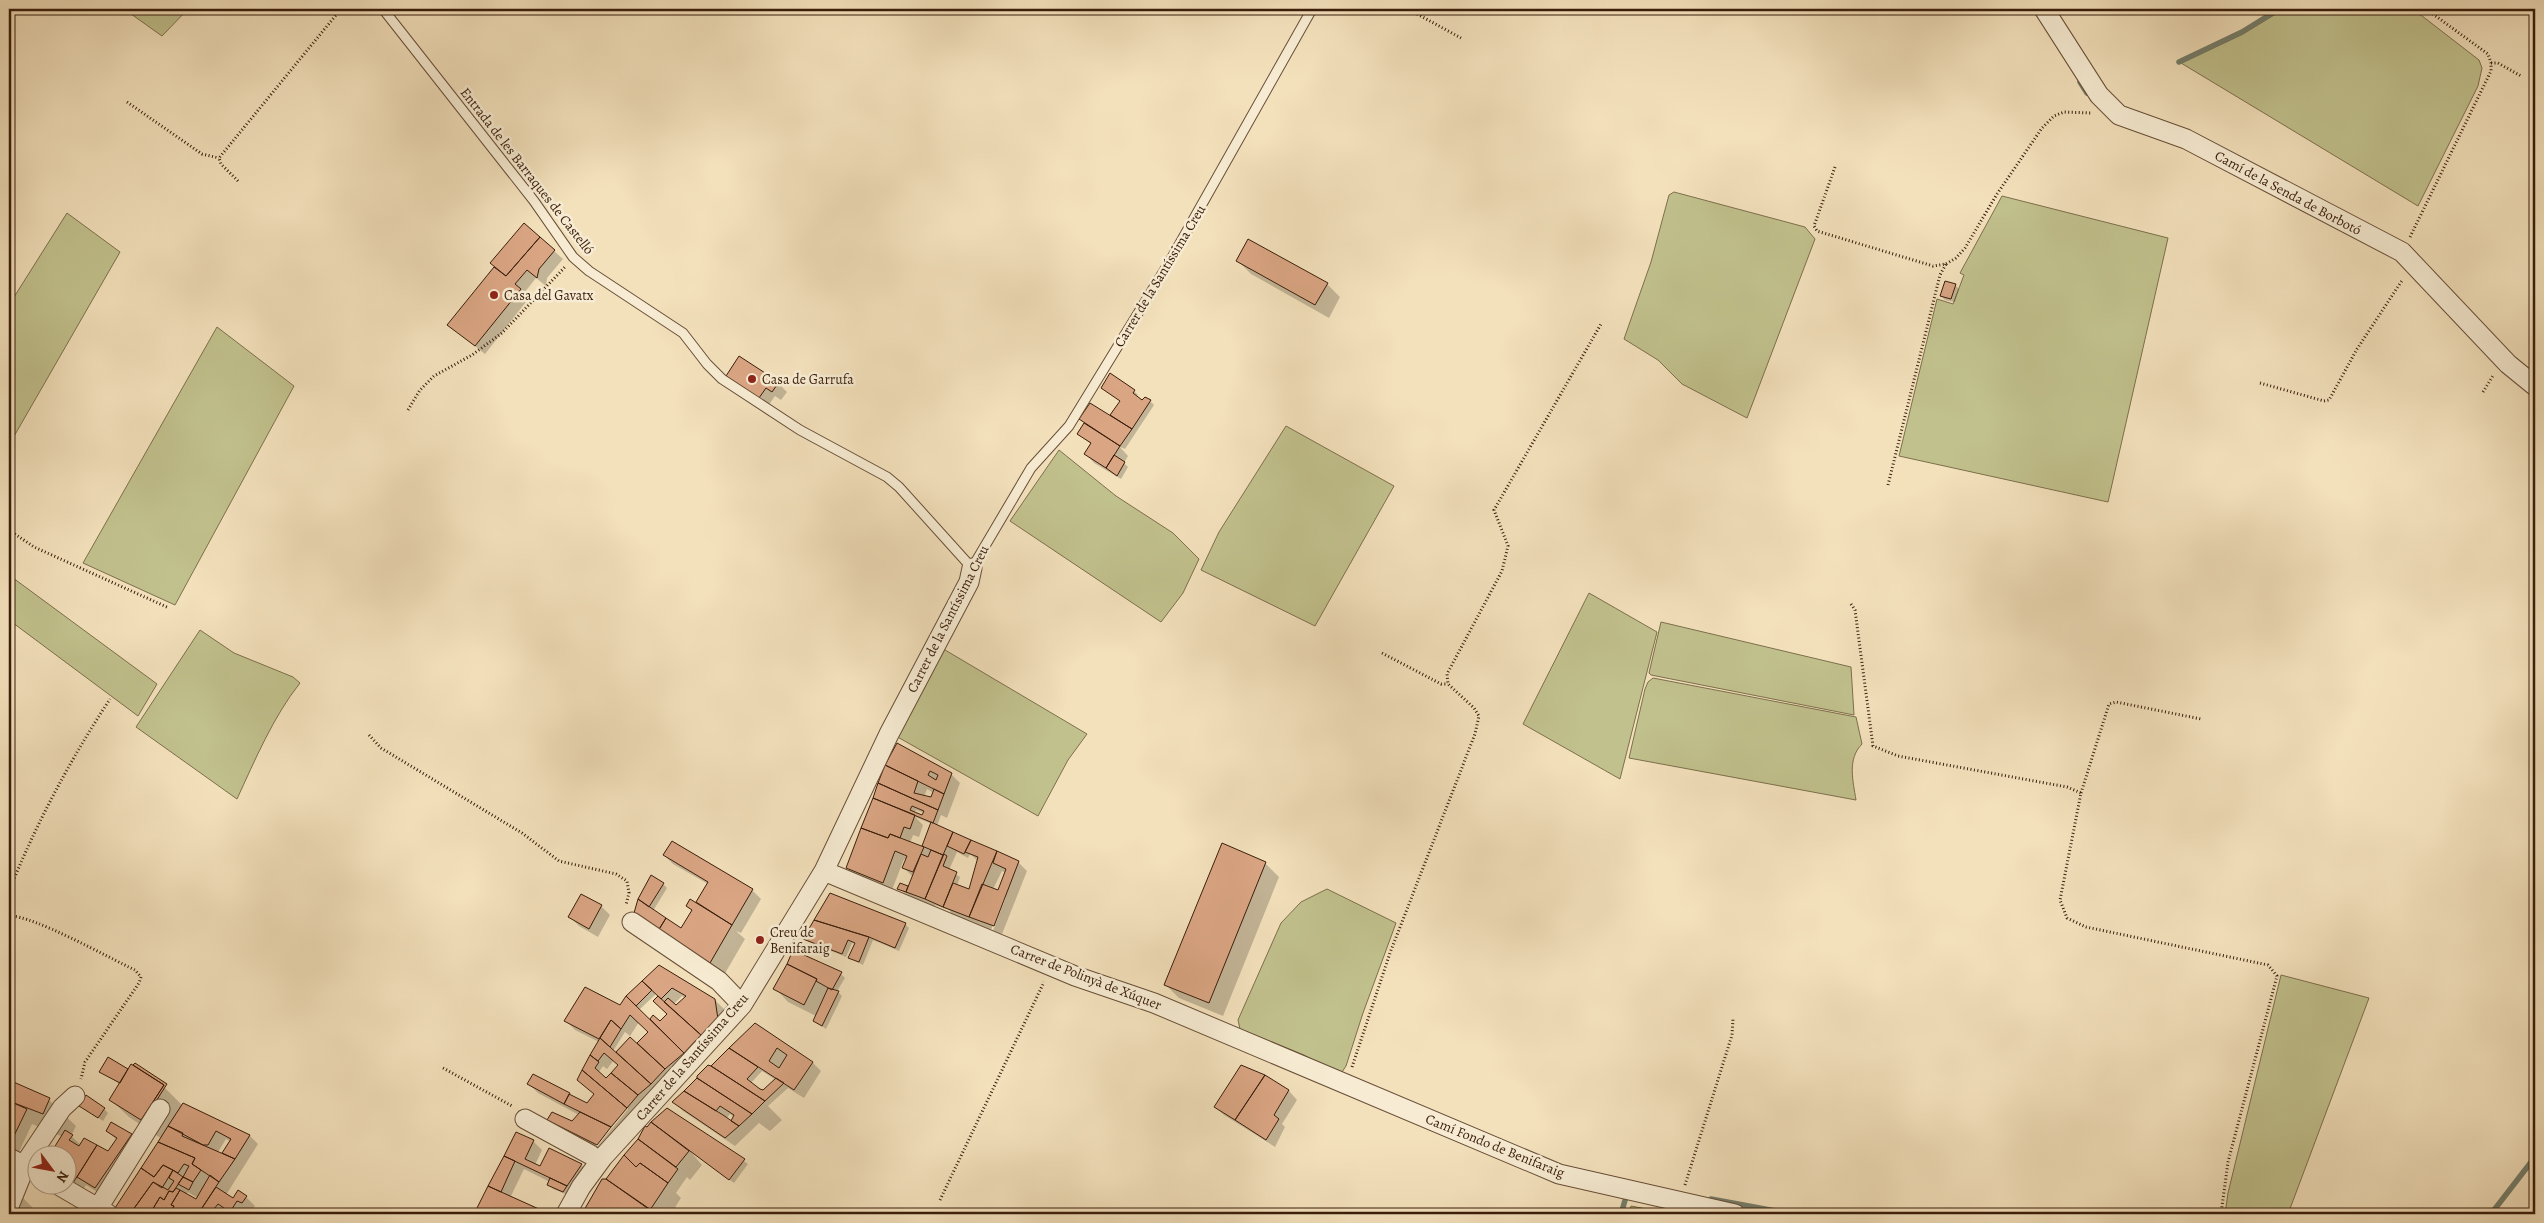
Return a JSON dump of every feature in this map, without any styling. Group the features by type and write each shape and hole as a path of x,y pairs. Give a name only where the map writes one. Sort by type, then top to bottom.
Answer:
{"street":[{"name":"Camí de la Senda de Borbotó","path":"2044,9 2099,95 2119,115 2186,139 2409,259 2508,364 2535,386"},
{"name":"Carrer de la Santíssima Creu","path":"566,1214 603,1157 742,1005 824,872 889,734 969,582 972,568"},
{"name":"Carrer de Polinyà de Xúquer","path":"824,872 1052,966 1154,1003 1346,1084"},
{"path":"632,922 719,981 742,1005"},
{"name":"Camí Fondo de Benifaraig","path":"1346,1084 1559,1174 1735,1214"},
{"path":"9,1206 24,1165 62,1108 75,1096"},
{"path":"78,1196 104,1211 160,1109"},
{"path":"525,1119 591,1154"}],"lane":[{"name":"Entrada de les Barraques de Castelló","path":"383,9 534,201 573,257 612,288 683,333 706,364 722,379 800,430 887,477 972,568"},
{"name":"Carrer de la Santíssima Creu","path":"972,568 1031,468 1069,426 1145,302 1312,9"}],"path":[{"path":"219,158 341,9"},
{"path":"1408,9 1461,38"},
{"path":"2260,383 2324,401 2329,400 2357,349 2404,277 2409,259 2491,71 2488,54 2426,9"},
{"path":"2491,63 2498,62 2521,76"},
{"path":"127,102 202,154 219,158"},
{"path":"1835,167 1814,226 1817,231 1933,266 1946,264 1956,258 1965,248 2002,186 2042,128 2054,116 2064,112 2119,115"},
{"path":"219,158 221,164 238,181"},
{"path":"408,410 420,390 434,376 472,355 502,333 573,257"},
{"path":"1888,485 1940,275 1946,264"},
{"path":"1346,1084 1390,953 1475,734 1479,716 1474,708 1448,684 1447,674 1451,663 1502,571 1507,556 1508,546 1494,510 1601,324"},
{"path":"9,530 34,547 169,608"},
{"path":"1851,604 1854,610 1873,746 1898,756 2081,792"},
{"path":"1382,653 1441,684 1448,684"},
{"path":"9,891 32,834 79,747 110,699"},
{"path":"2201,719 2116,702 2109,704 2081,792 2060,900 2067,918 2086,927 2268,964 2276,976 2228,1162 2221,1214"},
{"path":"369,735 381,748 522,833 559,861 616,874 627,881 628,893 625,906 632,922"},
{"path":"9,916 30,920 135,970 141,977 139,983 85,1062 75,1096"},
{"path":"940,1200 1052,966"},
{"path":"1680,1202 1732,1035 1733,1019"},
{"path":"443,1068 526,1114 525,1119"}],"green space":[{"path":"124,9 188,9 162,36"},
{"path":"2284,9 2413,9 2479,60 2482,68 2478,86 2418,206 2181,63 2243,34"},
{"path":"1674,192 1805,227 1815,239 1747,418 1682,384 1658,360 1624,339 1651,262 1669,195"},
{"path":"2002,196 2168,238 2108,502 1899,456 1937,299 1953,304 1964,275 1960,273"},
{"path":"67,213 120,252 9,445 9,305"},
{"path":"217,327 294,386 175,605 83,563"},
{"path":"1286,426 1394,486 1315,626 1201,570 1219,532"},
{"path":"1059,450 1116,496 1173,533 1199,559 1183,593 1161,622 1010,521"},
{"path":"9,575 157,684 138,716 9,620"},
{"path":"1589,593 1657,632 1620,779 1523,724"},
{"path":"1661,622 1851,667 1854,715 1651,675 1649,673"},
{"path":"200,630 234,653 293,677 300,683 273,724 237,799 136,727"},
{"path":"940,647 1087,734 1068,760 1038,816 894,735"},
{"path":"1653,678 1856,717 1862,744 1854,756 1852,770 1856,800 1629,758 1645,689 1648,682"},
{"path":"1327,889 1396,923 1346,1066 1342,1072 1336,1073 1304,1055 1240,1029 1238,1020 1281,923 1301,902"},
{"path":"2281,975 2369,998 2288,1214 2225,1214 2228,1193"},
{"path":"1631,1206 1673,1214 1629,1214"}],"building":[{"path":"524,223 540,237 506,276 490,263"},
{"name":"Casa del Gavatx","path":"540,237 555,250 539,269 537,278 527,270 515,284 521,289 475,346 447,325 494,267 506,276"},
{"path":"1248,239 1328,283 1315,305 1236,261"},
{"path":"1945,281 1956,284 1951,299 1940,296"},
{"name":"Casa de Garrufa","path":"739,356 779,382 772,392 766,388 759,398 726,376"},
{"path":"1110,373 1135,390 1133,393 1142,400 1145,397 1151,400 1132,429 1110,415 1120,401 1101,388"},
{"path":"1090,403 1132,429 1120,446 1079,419"},
{"path":"1084,423 1120,446 1106,468 1084,454 1091,443 1077,434"},
{"path":"1114,455 1125,462 1117,476 1106,468"},
{"path":"897,743 952,773 944,794 885,765","holes":["930,771 938,775 936,780 928,775"]},
{"path":"885,765 918,781 914,793 931,797 934,789 944,794 938,810 878,783"},
{"path":"878,783 938,810 933,823 873,798","holes":["912,806 924,811 922,815 910,810"]},
{"path":"873,798 915,815 910,829 904,827 900,838 890,834 888,838 861,828"},
{"path":"931,822 953,832 943,855 922,846"},
{"path":"861,828 888,838 890,834 924,847 913,872 902,868 907,856 895,851 883,883 846,868"},
{"path":"953,832 971,840 964,854 947,846"},
{"path":"971,840 997,851 969,917 943,907 953,883 969,889 978,857 965,852"},
{"path":"672,841 753,889 732,925 696,902 708,882 663,855"},
{"path":"1222,843 1266,862 1209,1003 1164,985"},
{"path":"931,850 943,855 925,899 906,892 921,854 928,857"},
{"path":"997,851 1019,861 994,926 969,917 982,884 998,890 1006,869 993,863"},
{"path":"944,854 947,856 943,866 957,872 943,907 925,899"},
{"path":"651,875 664,883 649,907 638,899"},
{"path":"900,883 908,886 906,892 897,889"},
{"path":"830,893 906,923 895,948 869,937 814,920"},
{"path":"581,894 602,905 589,929 568,917"},
{"path":"638,899 666,918 658,931 638,919 634,913"},
{"path":"690,899 732,925 710,963 658,931 666,918 681,928 692,910 686,906"},
{"path":"814,920 869,937 859,962 848,958 855,943 848,940 842,954 803,939"},
{"path":"793,950 842,972 832,990 816,981 817,979 787,964"},
{"path":"787,964 817,979 804,1005 773,989"},
{"path":"659,965 715,999 718,1019 701,1035 664,1002 668,998 676,1005 686,996 672,988 661,999 642,981"},
{"path":"642,981 652,990 636,1006 626,996"},
{"path":"585,987 620,1005 626,996 684,1053 665,1069 637,1043 648,1032 630,1015 621,1029 611,1020 599,1039 564,1021"},
{"path":"828,988 839,991 822,1026 813,1021"},
{"path":"658,996 701,1035 684,1053 650,1019 653,1015 660,1021 667,1014 653,1001"},
{"path":"611,1020 621,1029 610,1047 600,1038"},
{"path":"755,1023 813,1062 794,1090 729,1048","holes":["777,1048 787,1055 779,1068 769,1061"]},
{"path":"630,1037 665,1069 651,1084 616,1052"},
{"path":"600,1038 651,1084 638,1095 611,1073 618,1065 604,1053 598,1061 590,1055"},
{"path":"729,1048 758,1067 747,1079 760,1089 763,1090 776,1078 784,1083 765,1101 711,1066"},
{"path":"590,1055 599,1062 595,1068 606,1078 611,1073 638,1095 627,1108 582,1070"},
{"path":"108,1057 128,1069 120,1083 99,1072"},
{"path":"135,1063 167,1084 144,1120 142,1119 164,1085 133,1065"},
{"path":"131,1064 164,1085 141,1120 109,1100"},
{"path":"708,1065 765,1101 752,1114 697,1078"},
{"path":"1241,1065 1265,1075 1235,1120 1214,1107"},
{"path":"582,1070 627,1108 611,1127 564,1104 569,1094 587,1103 594,1094 577,1080"},
{"path":"533,1074 570,1093 564,1104 527,1084"},
{"path":"1265,1075 1289,1090 1274,1115 1279,1119 1266,1140 1235,1120"},
{"path":"697,1078 752,1114 739,1126 731,1121 734,1115 720,1106 716,1111 684,1091"},
{"path":"9,1080 50,1098 43,1114 9,1101"},
{"path":"684,1091 739,1126 725,1138 672,1102"},
{"path":"86,1095 105,1108 98,1118 79,1106"},
{"path":"9,1101 27,1109 10,1144 9,1144"},
{"path":"183,1103 250,1135 235,1159 222,1153 231,1139 216,1131 208,1145 203,1145 168,1126"},
{"path":"667,1108 745,1159 729,1180 651,1122"},
{"path":"552,1112 572,1121 580,1112 611,1127 597,1145 547,1120"},
{"path":"111,1122 132,1134 95,1188 78,1178 78,1175 97,1145 108,1151 117,1138 106,1131"},
{"path":"651,1122 689,1151 676,1167 638,1139 645,1126 647,1127"},
{"path":"168,1126 183,1133 182,1136 235,1159 219,1182 192,1164 195,1158 158,1142"},
{"path":"65,1130 73,1135 69,1140 79,1146 84,1138 97,1145 78,1175 78,1146 55,1146"},
{"path":"516,1132 534,1140 525,1159 540,1166 549,1148 582,1164 567,1186 504,1156"},
{"path":"638,1139 678,1169 668,1183 640,1163 636,1167 624,1155"},
{"path":"158,1142 195,1158 192,1164 201,1170 193,1182 183,1177 189,1166 184,1164 178,1173 163,1165 154,1177 141,1168"},
{"path":"624,1155 636,1167 640,1163 668,1183 650,1210 606,1179"},
{"path":"504,1156 515,1161 501,1192 488,1186"},
{"path":"163,1165 173,1170 162,1188 153,1182 130,1214 115,1208 141,1168 154,1177"},
{"path":"173,1170 183,1177 173,1192 169,1191 164,1200 160,1197 151,1212 149,1211 147,1214 130,1214 153,1182 168,1190 174,1181 169,1178"},
{"path":"210,1175 219,1182 198,1214 169,1214 174,1206 171,1205 180,1190 196,1199"},
{"path":"183,1177 193,1182 189,1190 178,1184"},
{"path":"550,1178 567,1186 563,1192 547,1185"},
{"path":"602,1179 606,1179 657,1214 584,1214 583,1212"},
{"path":"488,1186 510,1196 550,1214 474,1214"},
{"path":"216,1187 233,1198 238,1190 247,1196 242,1203 237,1201 230,1212 218,1204 210,1214 198,1214"},
{"path":"176,1188 180,1190 171,1205 174,1206 169,1214 147,1214 149,1211 151,1212 160,1197 164,1200 169,1191 173,1192"},
{"path":"675,1208 684,1214 670,1214"}],"waterway":[{"path":"2179,62 2242,32 2279,9"},
{"path":"2080,82 2087,93"},
{"path":"2491,1214 2535,1157"},
{"path":"1621,1214 1626,1197"},
{"path":"1711,1199 1792,1214"}],"place":[{"name":"Casa del Gavatx","path":"494,295"},
{"name":"Casa de Garrufa","path":"752,379"},
{"name":"Creu de Benifaraig","path":"760,940"}]}
